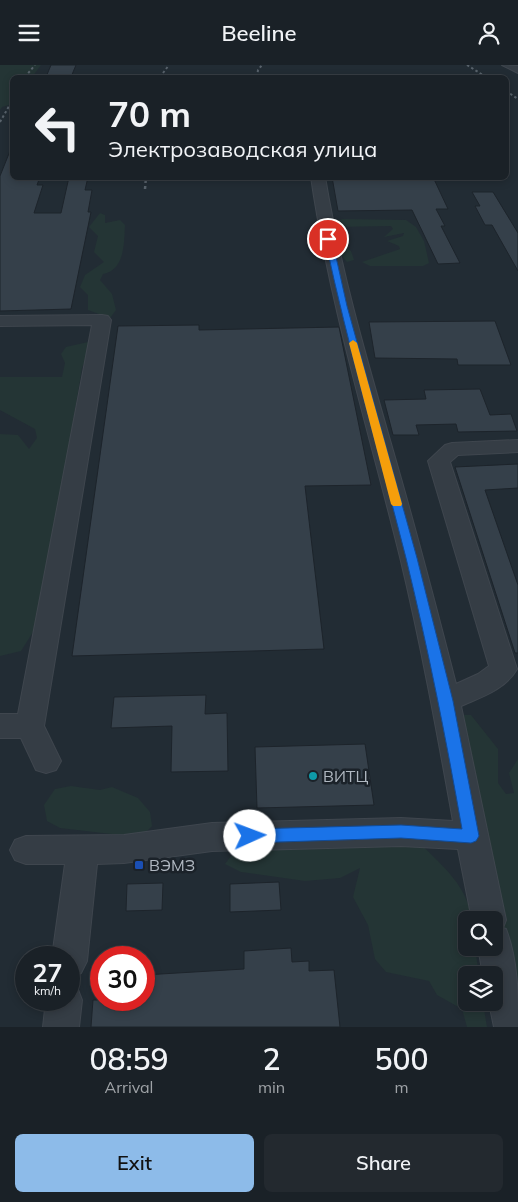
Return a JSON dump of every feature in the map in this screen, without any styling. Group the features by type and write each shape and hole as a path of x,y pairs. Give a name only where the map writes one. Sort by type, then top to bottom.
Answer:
{"street":[{"path":"507,65 518,70"},
{"path":"318,180 325,223 343,306 412,558 446,701 487,911"},
{"path":"0,321 102,320 30,726 46,761"},
{"path":"446,701 488,682 503,669 438,461 449,441 518,446"},
{"path":"0,726 30,726"},
{"path":"26,850 124,849 212,837 401,831 471,836"},
{"path":"71,946 82,849"},
{"path":"497,956 512,1027"},
{"path":"61,1027 63,1011"}],"shaded area":[{"path":"0,65 41,65 34,75 10,75 10,105 2,107 0,110"},
{"path":"100,213 105,215 105,223 120,220 125,225 122,255 116,267 103,274 100,280 112,294 116,310 110,318 88,310 88,295 80,287 85,275 104,262 94,252 98,236 89,227"},
{"path":"343,219 406,220 416,227 424,241 429,263 423,266 370,266 362,262 400,249 399,246 387,241 403,236 404,233 384,237 393,229 391,226 333,227 337,234 347,237 342,245 351,251 354,260 347,262 342,256 331,222"},
{"path":"88,342 91,346 82,368 40,621 21,651 0,656 0,434 18,435 29,449 37,438 35,429 0,410 0,377 62,377 65,363 61,354 66,347"},
{"path":"459,715 471,715 498,749 498,783 506,794 514,793 509,773 518,759 518,985 506,959 503,943 503,911 497,911"},
{"path":"71,786 100,790 112,787 138,798 150,812 152,826 145,833 120,835 60,828 47,821 44,805 55,789"},
{"path":"316,843 398,847 421,844 446,869 460,887 470,911 458,911 458,956 476,956 478,966 458,966 458,1007 437,995 429,981 386,972 375,959 368,925 353,897 360,868 340,878 305,881 241,872 225,864 231,856"},
{"path":"463,1011 484,1011 487,1027 467,1027"}],"building":[{"path":"51,65 76,65 72,75 47,75"},
{"path":"10,151 10,180 39,180 37,185 43,185 34,213 61,213 68,180 87,180 85,190 92,190 88,212 91,212 71,309 0,311 0,176"},
{"path":"333,180 434,180 448,209 436,209 445,226 441,226 460,263 438,264 412,210 338,211"},
{"path":"472,192 493,192 518,233 518,271 492,225 485,225 475,206 480,206"},
{"path":"495,321 511,365 458,365 457,359 375,358 369,322"},
{"path":"199,325 199,330 339,327 371,485 305,486 324,649 72,656 118,326"},
{"path":"480,389 490,415 511,414 517,431 458,432 456,424 416,425 419,435 393,435 384,400 426,399 424,390"},
{"path":"518,464 518,488 485,490 518,585 518,653 515,653 455,467"},
{"path":"206,695 205,714 227,713 228,771 171,772 172,726 111,728 114,697"},
{"name":"ВИТЦ","path":"365,744 374,805 257,808 255,747"},
{"path":"279,882 281,910 230,912 230,884"},
{"path":"163,883 162,910 126,911 127,884"},
{"path":"291,948 292,962 309,961 309,971 334,970 340,1027 91,1027 92,1011 155,1011 155,974 244,969 244,951"}],"railway":[{"path":"27,75 35,65"},
{"path":"162,75 169,65"},
{"path":"257,75 262,65"},
{"path":"467,65 483,75"},
{"path":"509,93 518,99"},
{"path":"0,122 10,104"},
{"path":"145,189 146,180"}],"slow traffic":[{"path":"353,343 397,504"}],"place":[{"name":"ВИТЦ","path":"313,776"},
{"name":"ВЭМЗ","path":"139,865"}],"route":[{"path":"250,836 401,831 471,836 446,701 412,558 343,306 328,239"}]}
